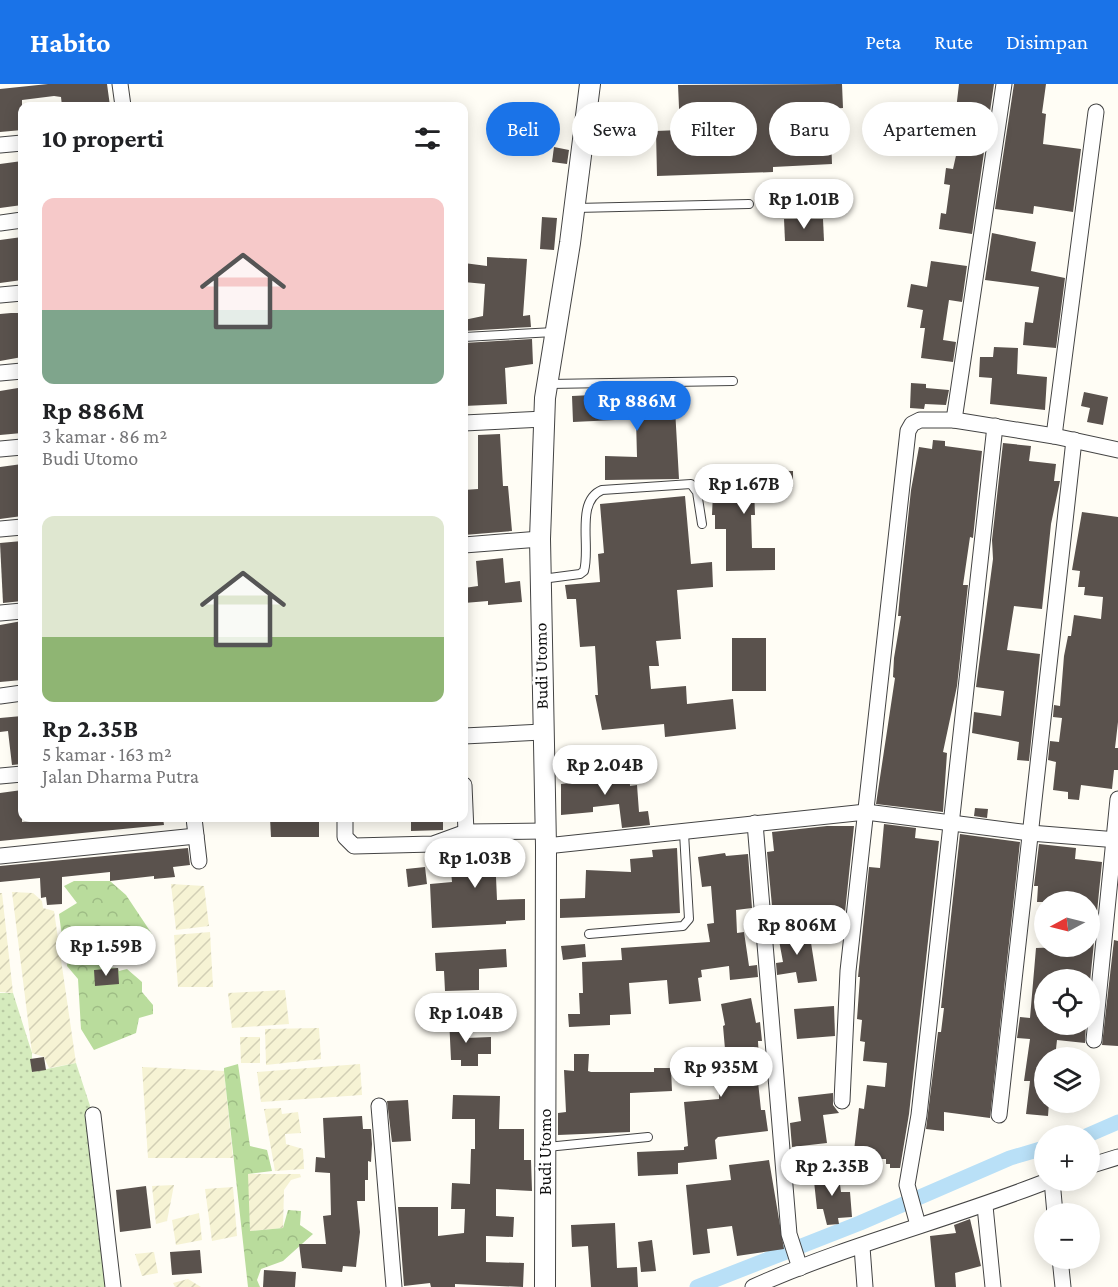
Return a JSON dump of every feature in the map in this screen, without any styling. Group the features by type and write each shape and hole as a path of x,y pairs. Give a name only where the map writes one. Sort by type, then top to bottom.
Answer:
{"street":[{"path":"120,84 122,102"},
{"name":"Budi Utomo","path":"545,1287 546,838 540,579 544,420 554,332 574,208 590,84"},
{"path":"954,420 1004,84"},
{"path":"1054,436 1096,112"},
{"path":"0,145 18,143"},
{"path":"0,222 18,220"},
{"path":"0,295 18,293"},
{"path":"0,373 18,371"},
{"path":"468,423 544,420"},
{"path":"842,1101 848,972 908,430 912,424 920,420 954,420 1054,436 1118,450"},
{"path":"917,1219 907,1185 919,1115 949,824 995,426"},
{"path":"999,1115 1074,440"},
{"path":"0,449 18,447"},
{"path":"0,529 18,527"},
{"path":"468,545 540,539"},
{"path":"0,613 18,611"},
{"path":"0,696 18,694"},
{"path":"468,736 542,732"},
{"path":"0,776 18,774"},
{"path":"1094,1040 1116,840 1118,799"},
{"path":"345,822 345,837 354,846 433,844 466,832 546,838 684,833 866,812 949,824 1116,840"},
{"path":"194,822 199,861"},
{"path":"466,822 466,832"},
{"path":"755,823 789,1234 797,1261"},
{"path":"0,856 196,836"},
{"path":"379,1106 394,1287"},
{"path":"93,1115 113,1287"},
{"path":"1100,1163 1118,1157"},
{"path":"753,1287 771,1283 797,1261 861,1247 917,1219 985,1206 1034,1187"},
{"path":"985,1206 993,1287"},
{"path":"861,1247 865,1287"},
{"path":"1061,1269 1063,1287"}],"lane":[{"path":"574,208 749,204"},
{"path":"468,337 554,332"},
{"path":"547,384 733,381"},
{"path":"540,579 580,574 584,571 588,504 595,493 602,490 691,484 697,492 702,524"},
{"path":"589,934 683,926 689,920 684,833"},
{"path":"545,1147 648,1137"}],"shaded area":[{"path":"171,884 204,886 209,926 176,930"},
{"path":"12,892 33,893 42,901 43,908 54,911 76,1063 49,1068 44,1057 32,1053"},
{"path":"0,893 2,893 13,993 0,992"},
{"path":"210,932 213,987 178,987 174,935"},
{"path":"285,990 289,1024 232,1028 228,993"},
{"path":"319,1028 321,1059 266,1065 265,1029"},
{"path":"240,1037 260,1037 260,1063 241,1063"},
{"path":"360,1064 362,1095 261,1102 257,1072"},
{"path":"142,1067 224,1071 233,1158 148,1158"},
{"path":"281,1108 282,1114 298,1112 301,1133 285,1134 286,1144 303,1149 304,1169 275,1171 264,1109"},
{"path":"247,1174 300,1174 301,1177 291,1180 284,1190 283,1228 250,1231"},
{"path":"174,1185 167,1221 156,1224 152,1186"},
{"path":"233,1187 237,1236 212,1241 205,1189"},
{"path":"199,1213 202,1240 176,1245 172,1220"},
{"path":"154,1252 158,1273 142,1276 135,1254"},
{"path":"188,1279 201,1287 175,1287 173,1283"}],"green space":[{"path":"74,881 110,881 126,895 152,934 132,941 129,954 111,952 104,967 118,968 119,971 127,969 142,982 142,992 153,1005 153,1014 139,1018 136,1033 94,1050 81,1029 78,979 67,966 69,943 62,937 59,914 77,903 64,886"},
{"path":"0,993 13,993 32,1053 32,1072 76,1063 93,1115 111,1287 0,1287"},
{"path":"238,1064 250,1146 267,1150 272,1171 248,1174 250,1231 283,1228 288,1210 301,1211 300,1225 313,1234 283,1261 261,1269 257,1280 260,1287 248,1287 224,1071 224,1068"}],"building":[{"path":"48,84 107,84 109,102 62,102 61,97 54,96 22,100 18,102 18,130 0,132 0,89"},
{"path":"842,84 843,102 769,102 769,156 832,156 832,164 773,167 773,172 657,176 658,131 670,130 670,156 757,156 757,102 679,102 678,85"},
{"path":"959,84 994,84 991,102 957,102"},
{"path":"1014,84 1046,84 1042,113 1046,114 1043,144 1081,149 1073,212 1034,206 1033,214 995,209"},
{"path":"560,148 569,150 567,164 552,162 553,156 560,156"},
{"path":"956,156 983,156 972,234 939,229 941,213 946,214 950,185 944,184 946,168 953,169"},
{"path":"18,162 18,206 0,208 0,164"},
{"path":"542,217 557,218 554,250 540,249"},
{"path":"784,219 823,219 824,241 785,241"},
{"path":"992,233 1036,242 1031,271 1065,278 1056,348 1023,345 1025,322 1033,323 1039,287 985,280"},
{"path":"18,238 18,281 0,283 0,240"},
{"path":"487,257 527,259 523,316 530,315 531,327 468,331 468,319 483,316 485,284 468,282 468,264 487,266"},
{"path":"931,261 967,266 962,302 949,300 943,340 956,342 953,362 921,358 925,328 920,328 923,310 907,307 911,284 927,287"},
{"path":"18,313 18,358 0,361 0,314"},
{"path":"532,339 533,364 505,368 507,404 468,406 468,343"},
{"path":"994,347 1018,348 1017,374 1047,377 1045,410 990,404 992,378 979,377 980,357 993,357"},
{"path":"911,383 926,384 926,388 949,390 946,405 925,404 924,409 910,408"},
{"path":"18,388 18,433 0,435 0,391"},
{"path":"674,391 679,479 605,480 605,456 637,457 636,419 573,422 572,396"},
{"path":"1084,392 1108,397 1103,425 1087,422 1090,408 1081,406"},
{"path":"500,434 503,486 508,486 512,531 468,535 468,490 478,489 478,435"},
{"path":"933,440 945,441 945,446 982,451 973,538 970,537 963,585 968,585 957,686 943,752 947,753 943,812 876,804 895,678 893,677 894,658 901,616 898,616 911,490 919,447 932,449"},
{"path":"1003,443 1031,446 1029,461 1056,464 1054,481 1060,481 1051,524 1042,609 1014,606 1007,650 1040,654 1029,761 1017,760 1019,742 972,733 974,712 1001,716 1004,691 976,687 993,559 992,540"},
{"path":"18,465 18,517 0,519 0,467"},
{"path":"714,470 793,471 793,488 754,487 755,515 751,515 752,548 775,548 775,570 726,571 726,529 715,529 715,515 712,515"},
{"path":"685,496 691,564 712,562 713,587 677,590 681,639 656,641 659,666 649,666 651,689 686,686 687,704 733,699 736,729 665,737 664,724 602,730 595,695 598,695 595,646 580,647 576,599 567,599 565,585 600,582 598,554 604,553 600,504"},
{"path":"1082,512 1118,517 1118,722 1115,748 1118,748 1118,770 1114,770 1112,789 1081,785 1079,800 1068,799 1068,792 1053,790 1056,762 1048,760 1050,741 1059,742 1062,718 1053,717 1054,705 1060,706 1064,656 1068,636 1071,636 1074,615 1101,619 1103,597 1084,595 1085,587 1078,587 1080,571 1072,570"},
{"path":"18,541 18,601 3,603 0,543"},
{"path":"503,558 505,583 520,581 522,602 488,605 488,601 468,603 468,587 478,586 476,561"},
{"path":"18,622 18,680 0,682 0,625"},
{"path":"732,638 766,638 766,691 732,691"},
{"path":"18,716 18,764 12,765 8,731 0,732 0,718"},
{"path":"629,766 630,786 637,785 639,812 648,811 650,825 622,828 619,804 593,807 593,812 561,815 561,784 591,781 590,769"},
{"path":"18,791 18,822 164,822 164,825 0,841 0,793"},
{"path":"975,808 988,809 987,818 974,816"},
{"path":"270,822 319,822 319,837 271,837"},
{"path":"411,822 443,822 443,830 411,831"},
{"path":"884,824 916,828 915,838 939,841 909,1114 900,1168 890,1168 890,1164 886,1164 886,1159 853,1159 859,1108 864,1109 867,1085 885,1087 887,1063 863,1061 865,1042 860,1041 862,1020 857,1019 860,977 858,977 869,867 880,868"},
{"path":"827,826 854,826 842,941 830,942 829,905 777,910 776,905 772,906 767,852 774,851 772,832"},
{"path":"960,834 1020,842 990,1118 944,1112 944,1131 926,1129 938,1032 941,1032 944,1008 941,1008"},
{"path":"508,842 511,875 496,877 497,900 525,899 525,920 506,921 506,924 432,928 430,884 452,882 449,849 461,844"},
{"path":"1039,844 1076,848 1075,859 1102,862 1099,891 1038,891 1038,886 1034,886"},
{"path":"188,848 190,865 173,867 175,877 154,879 154,876 110,881 110,872 62,877 62,904 47,905 46,897 41,898 40,878 0,882 0,866"},
{"path":"677,848 680,913 560,918 560,899 585,898 586,870 631,872 630,859 653,857 652,850"},
{"path":"725,853 726,856 748,854 752,908 736,910 737,933 744,932 749,966 757,965 758,977 730,980 729,966 701,970 702,977 698,978 701,1001 669,1004 667,980 629,983 631,1014 610,1015 610,1025 569,1027 568,1014 580,1014 579,993 583,993 582,962 622,960 621,948 710,942 707,924 714,923 711,886 702,887 698,857"},
{"path":"425,867 427,884 408,887 406,869"},
{"path":"809,930 817,981 798,983 796,972 777,975 776,963 783,962 778,935"},
{"path":"1114,940 1118,941 1118,1046 1102,1045"},
{"path":"585,944 586,957 563,960 561,946"},
{"path":"506,949 507,967 479,969 479,990 445,991 444,971 436,971 435,953"},
{"path":"1035,957 1092,957 1091,969 1034,969"},
{"path":"118,968 119,984 95,986 94,970"},
{"path":"1034,971 1034,1035 1085,1035 1085,1043 1057,1040 1056,1047 1034,1047 1034,1113 1048,1113 1048,1116 1026,1114 1030,1081 1024,1081 1030,1039 1017,1038 1020,1017 1030,1018"},
{"path":"751,998 756,1023 760,1022 762,1041 758,1041 760,1082 758,1082 761,1110 765,1110 768,1131 718,1137 715,1140 717,1159 678,1163 678,1174 638,1176 637,1152 684,1150 684,1147 688,1146 684,1102 719,1099 719,1073 727,1072 723,1026 725,1025 721,1004"},
{"path":"834,1006 835,1036 797,1039 794,1009"},
{"path":"449,1018 465,1018 466,1038 491,1037 491,1054 478,1054 478,1066 461,1066 461,1060 451,1060"},
{"path":"574,1054 589,1054 588,1071 591,1072 654,1072 654,1068 671,1068 672,1091 630,1093 630,1132 558,1135 558,1113 566,1112 564,1070 574,1071"},
{"path":"44,1057 46,1070 32,1072 30,1059"},
{"path":"833,1093 833,1105 839,1113 823,1115 827,1143 792,1147 790,1123 801,1121 798,1097"},
{"path":"453,1095 500,1096 499,1129 524,1129 524,1160 531,1160 532,1191 496,1189 496,1216 514,1217 513,1237 486,1236 486,1262 524,1263 523,1287 455,1284 455,1287 431,1287 430,1283 404,1286 398,1207 438,1207 438,1236 464,1233 465,1209 451,1209 452,1183 470,1184 471,1149 475,1149 475,1119 452,1119"},
{"path":"408,1100 411,1141 392,1142 387,1101"},
{"path":"362,1116 363,1129 371,1129 372,1144 371,1162 368,1161 368,1180 365,1180 365,1201 357,1201 360,1232 356,1267 343,1266 342,1272 302,1268 299,1244 326,1244 323,1216 331,1215 330,1173 315,1172 316,1157 325,1158 323,1118"},
{"path":"769,1160 784,1249 737,1256 732,1226 707,1229 710,1253 693,1255 686,1185 731,1180 729,1165"},
{"path":"838,1170 841,1192 850,1192 852,1217 838,1218 839,1224 827,1225 823,1209 817,1209 813,1172"},
{"path":"146,1186 151,1228 120,1232 116,1190"},
{"path":"970,1219 981,1266 955,1273 956,1287 935,1287 930,1236 956,1233 954,1225"},
{"path":"615,1223 617,1268 637,1267 638,1287 591,1287 588,1246 572,1247 571,1225"},
{"path":"652,1240 656,1271 641,1272 638,1242"},
{"path":"200,1250 202,1273 172,1275 170,1252"},
{"path":"264,1270 296,1272 295,1287 263,1287"}],"waterway":[{"path":"1100,1130 1118,1122"},
{"path":"697,1287 860,1223 1010,1158 1034,1151"}]}
